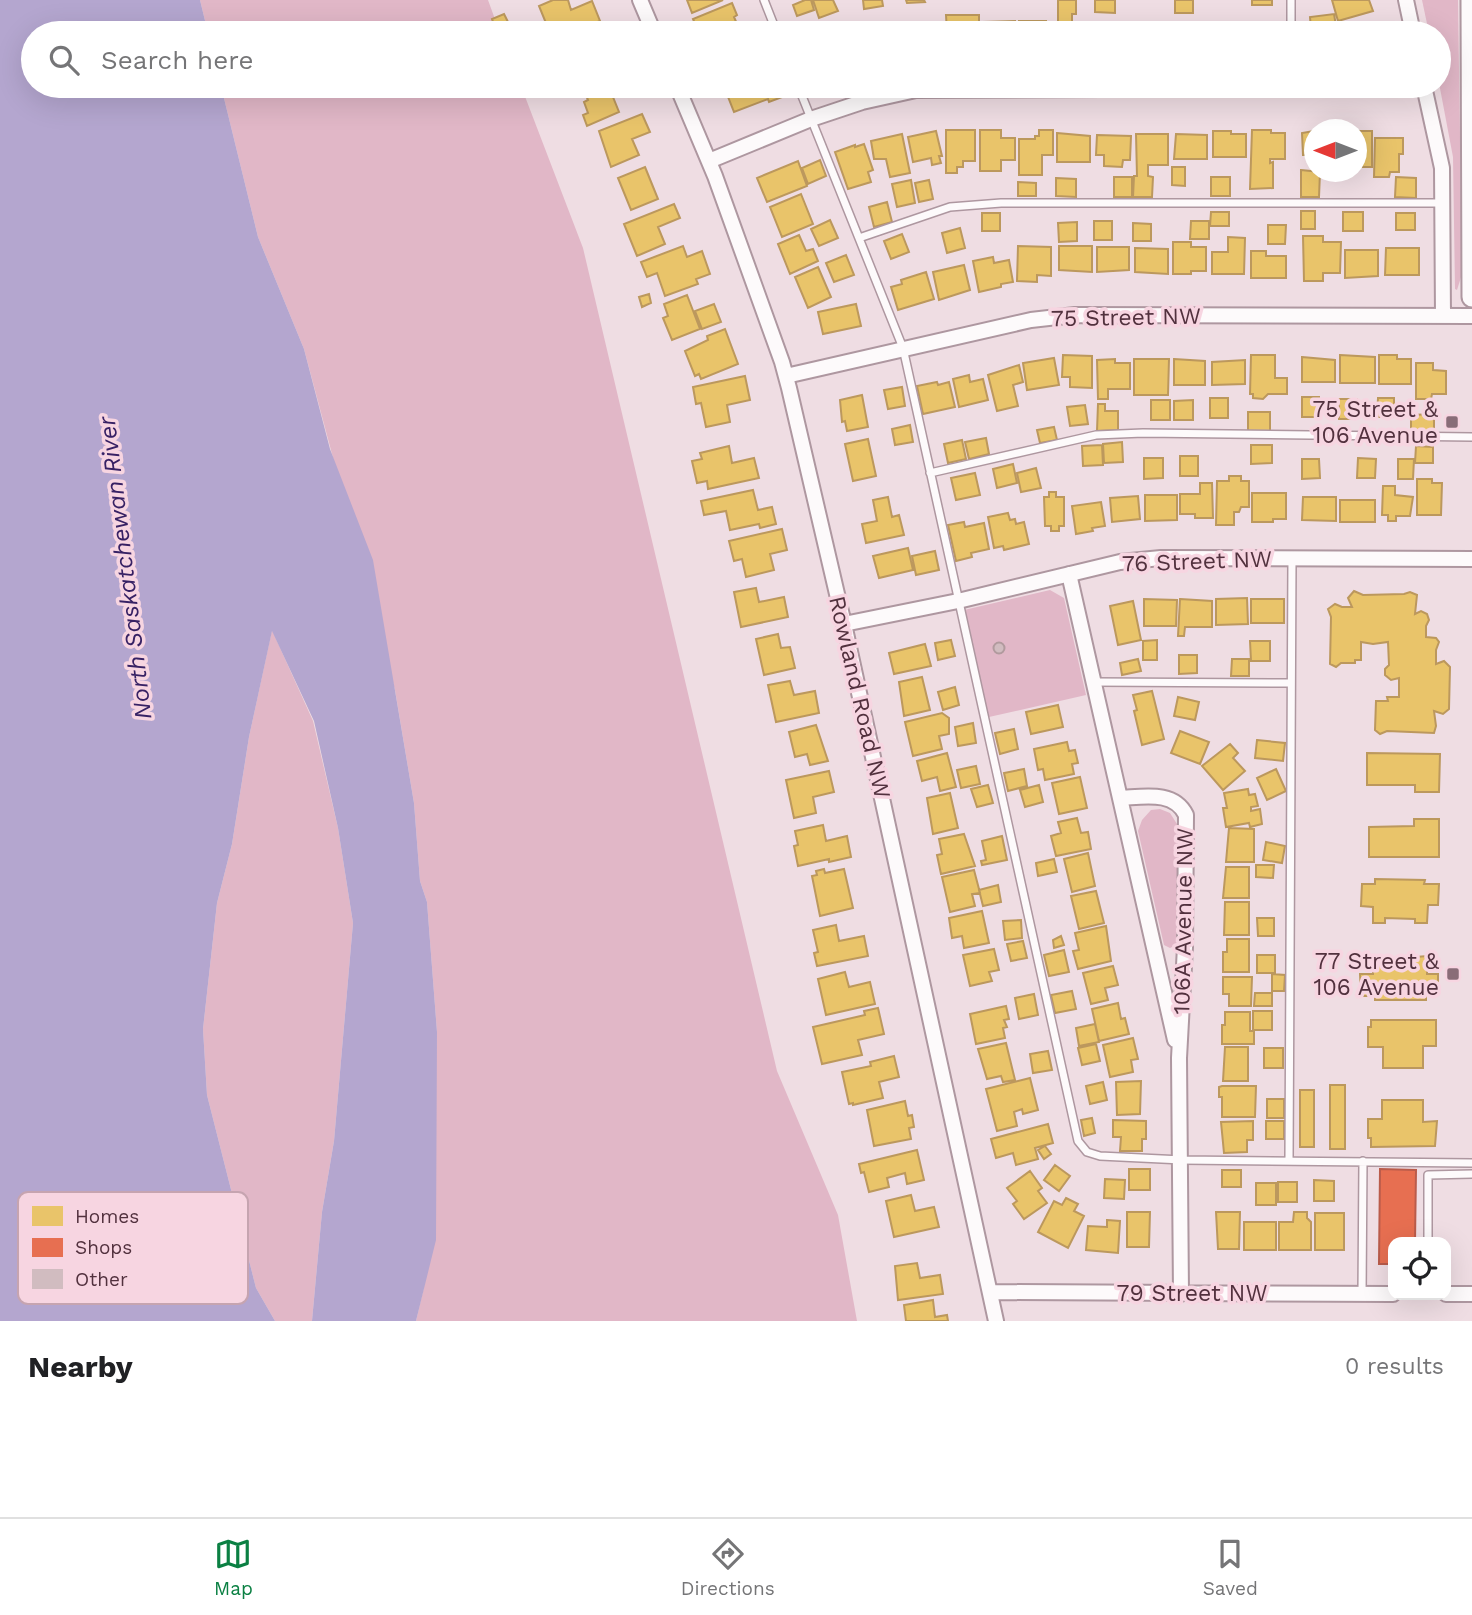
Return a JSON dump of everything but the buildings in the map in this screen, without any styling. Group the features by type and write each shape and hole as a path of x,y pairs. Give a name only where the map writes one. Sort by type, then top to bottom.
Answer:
{"main road":[{"path":"1471,0 1472,297"}],"street":[{"path":"640,0 649,21"},
{"path":"1406,0 1410,21"},
{"name":"Rowland Road NW","path":"682,98 709,161 786,376 844,624 996,1321"},
{"path":"709,161 811,119 880,98"},
{"path":"1427,98 1442,168 1443,316"},
{"name":"75 Street NW","path":"786,376 1031,320 1075,315 1472,316"},
{"name":"76 Street NW","path":"844,624 958,601 1120,562 1161,558 1472,559"},
{"name":"106A Avenue NW","path":"1069,573 1179,1058"},
{"name":"106A Avenue NW","path":"1120,798 1166,797 1178,803 1186,815 1185,947 1179,1058 1182,1160 1181,1294"},
{"name":"79 Street NW","path":"991,1292 1388,1294"},
{"path":"1451,1294 1472,1294"}],"lane":[{"path":"1291,0 1291,21"},
{"path":"767,1 773,21"},
{"path":"803,98 903,348 1078,1141 1087,1152 1100,1156 1182,1160 1472,1163"},
{"path":"859,238 950,206 1443,202"},
{"path":"930,473 1096,435 1143,433 1472,437"},
{"path":"1289,1160 1292,559"},
{"path":"1094,682 1291,683"},
{"path":"1362,1294 1363,1161"},
{"path":"1428,1161 1428,1237"},
{"path":"1428,1175 1472,1174"}],"shaded area":[{"path":"200,0 488,0 496,21 205,21"},
{"path":"1422,0 1458,0 1462,274 1457,290 1453,157 1442,98 1451,98 1451,21 1426,21"},
{"path":"224,98 526,98 583,248 777,1071 838,1215 857,1321 416,1321 424,1287 437,1032 427,902 420,881 414,803 395,690 304,349 258,237"},
{"path":"1050,590 1064,598 1086,695 989,717 964,610"},
{"path":"272,630 313,721 338,828 353,923 334,1141 322,1212 312,1321 275,1321 256,1288 248,1256 248,1192 232,1192 207,1095 203,1029 217,903 232,844 249,737"},
{"path":"1160,809 1170,813 1177,824 1177,936 1176,945 1170,948 1164,945 1138,831 1142,820 1151,810"}],"water":[{"name":"North Saskatchewan River","path":"0,0 200,0 205,21 21,21 21,98 224,98 258,237 304,349 330,449 373,560 414,803 420,881 427,902 437,1032 436,1240 416,1321 312,1321 322,1212 334,1141 353,923 338,828 314,721 272,631 249,737 232,844 217,903 203,1029 207,1095 232,1192 18,1192 18,1304 248,1304 248,1256 256,1288 275,1321 0,1321"}],"place":[{"name":"75 Street & 106 Avenue","path":"1452,422"},
{"name":"77 Street & 106 Avenue","path":"1453,974"}]}
